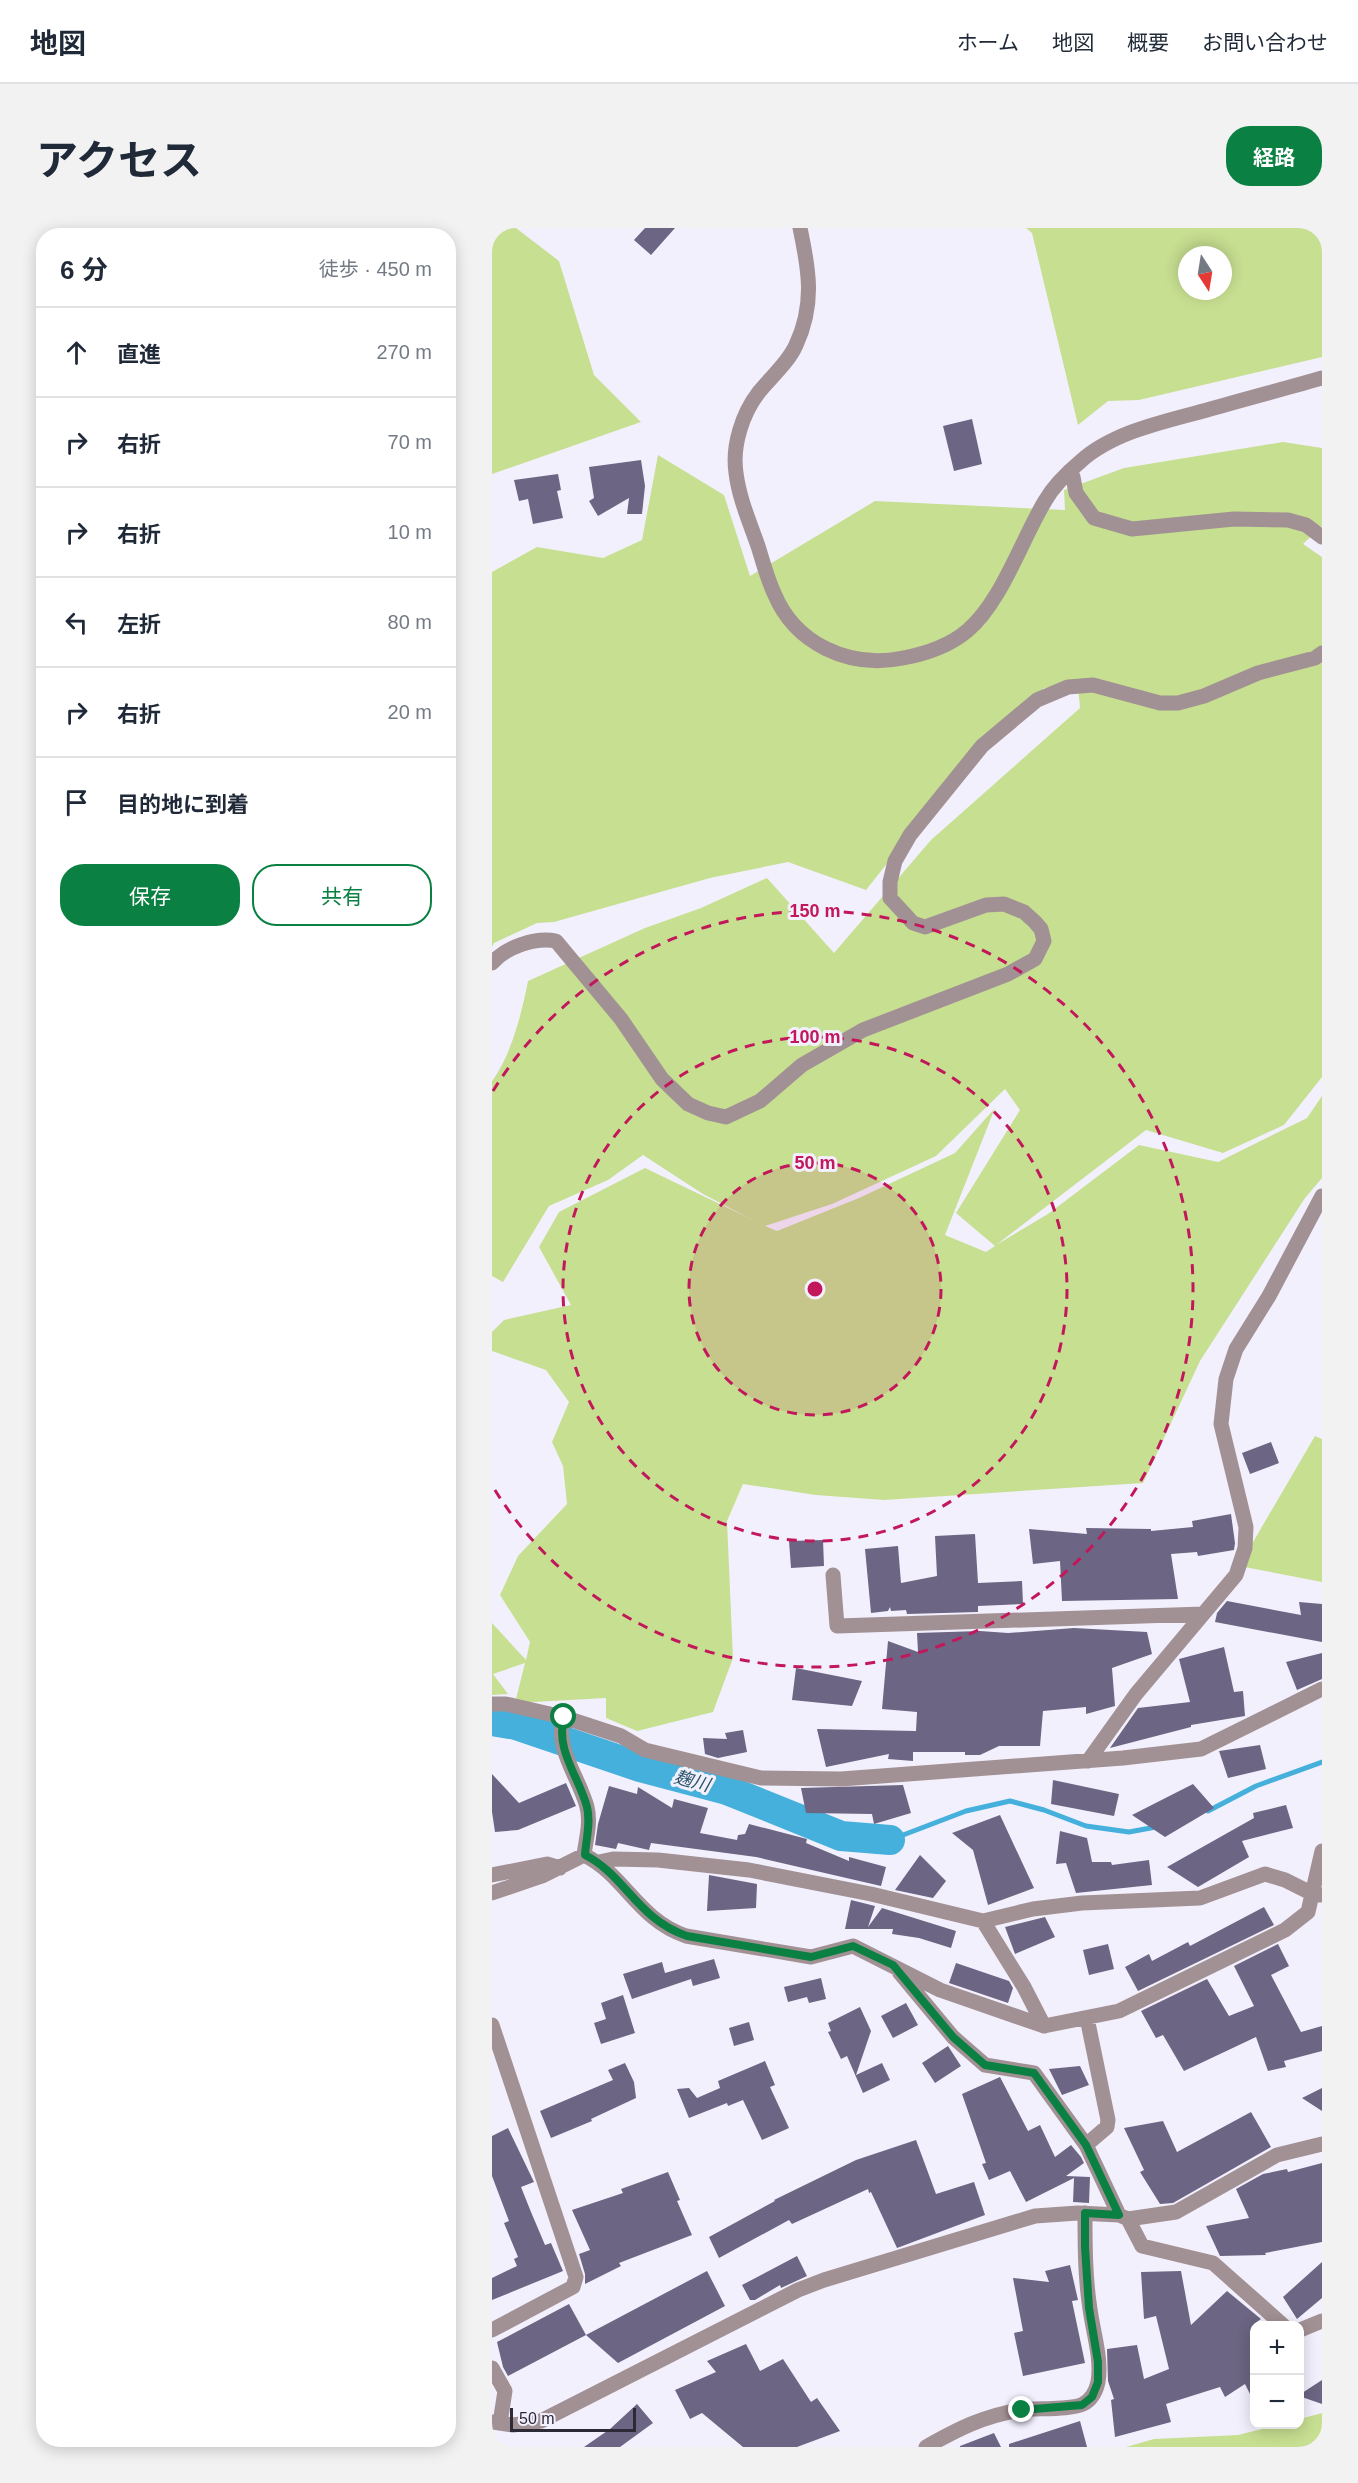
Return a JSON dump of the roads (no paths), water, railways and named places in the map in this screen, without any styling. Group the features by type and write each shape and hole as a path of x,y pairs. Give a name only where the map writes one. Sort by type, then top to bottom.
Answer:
{"street":[{"path":"800,228 809,273 809,299 804,324 795,347 757,394 745,416 735,452 736,475 774,594 788,618 814,642 829,651 856,660 885,662 911,657 938,648 967,631 985,611 999,589 1046,498 1083,459 1120,437 1162,422 1322,378"},
{"path":"1073,477 1076,493 1094,518 1132,529 1234,519 1288,520 1306,525 1322,537"},
{"path":"492,963 498,956 512,948 545,939 556,941 621,1019 662,1079 688,1104 708,1113 726,1117 760,1101 802,1065 862,1030 1008,974 1035,959 1044,941 1041,929 1024,912 1004,904 986,905 925,927 913,923 900,911 890,898 890,882 895,861 910,835 974,755 1036,700 1068,687 1093,685 1160,703 1178,703 1204,696 1258,673 1315,658 1322,653"},
{"path":"1088,1761 1136,1694 1236,1575 1245,1548 1246,1527 1221,1424 1226,1379 1236,1349 1269,1296 1322,1196"},
{"path":"833,1575 837,1626 1203,1614"},
{"path":"492,1704 506,1704 621,1736 645,1750 761,1778 841,1779 1088,1761 1201,1749 1322,1689"},
{"path":"563,1721 564,1751 587,1807 592,1858 640,1908 668,1930 687,1936 811,1957 853,1946 940,1990 1044,2026 1119,2011 1285,1930 1308,1912 1318,1894 1322,1851"},
{"path":"492,1893 592,1858 658,1860 749,1870 872,1894 983,1921 1033,1909 1082,1903 1200,1898 1265,1875 1286,1880 1318,1894"},
{"path":"492,1875 547,1864 560,1868"},
{"path":"983,1921 1024,1987 1044,2026"},
{"path":"893,1965 953,2037 985,2065 1034,2073 1086,2145 1142,2246 1213,2263 1279,2321"},
{"path":"1086,2145 1107,2127 1108,2120 1087,2018"},
{"path":"492,2025 576,2277 573,2287 492,2330"},
{"path":"492,2368 505,2391 496,2423 513,2425 541,2421 798,2290 824,2280 1035,2216 1085,2213 1124,2217 1176,2212 1277,2155 1322,2144"},
{"path":"926,2447 968,2424 995,2415 1022,2410 1082,2405 1092,2397 1098,2382 1098,2362 1089,2308 1085,2213"},
{"path":"1304,2328 1322,2321"}],"waterway":[{"name":"麹川","path":"492,1721 516,1725 640,1767 727,1790 841,1836 890,1840"},
{"path":"1208,1811 1256,1786 1322,1762"},
{"path":"890,1840 966,1811 1010,1801 1044,1810 1086,1826 1129,1832 1156,1827"}]}
